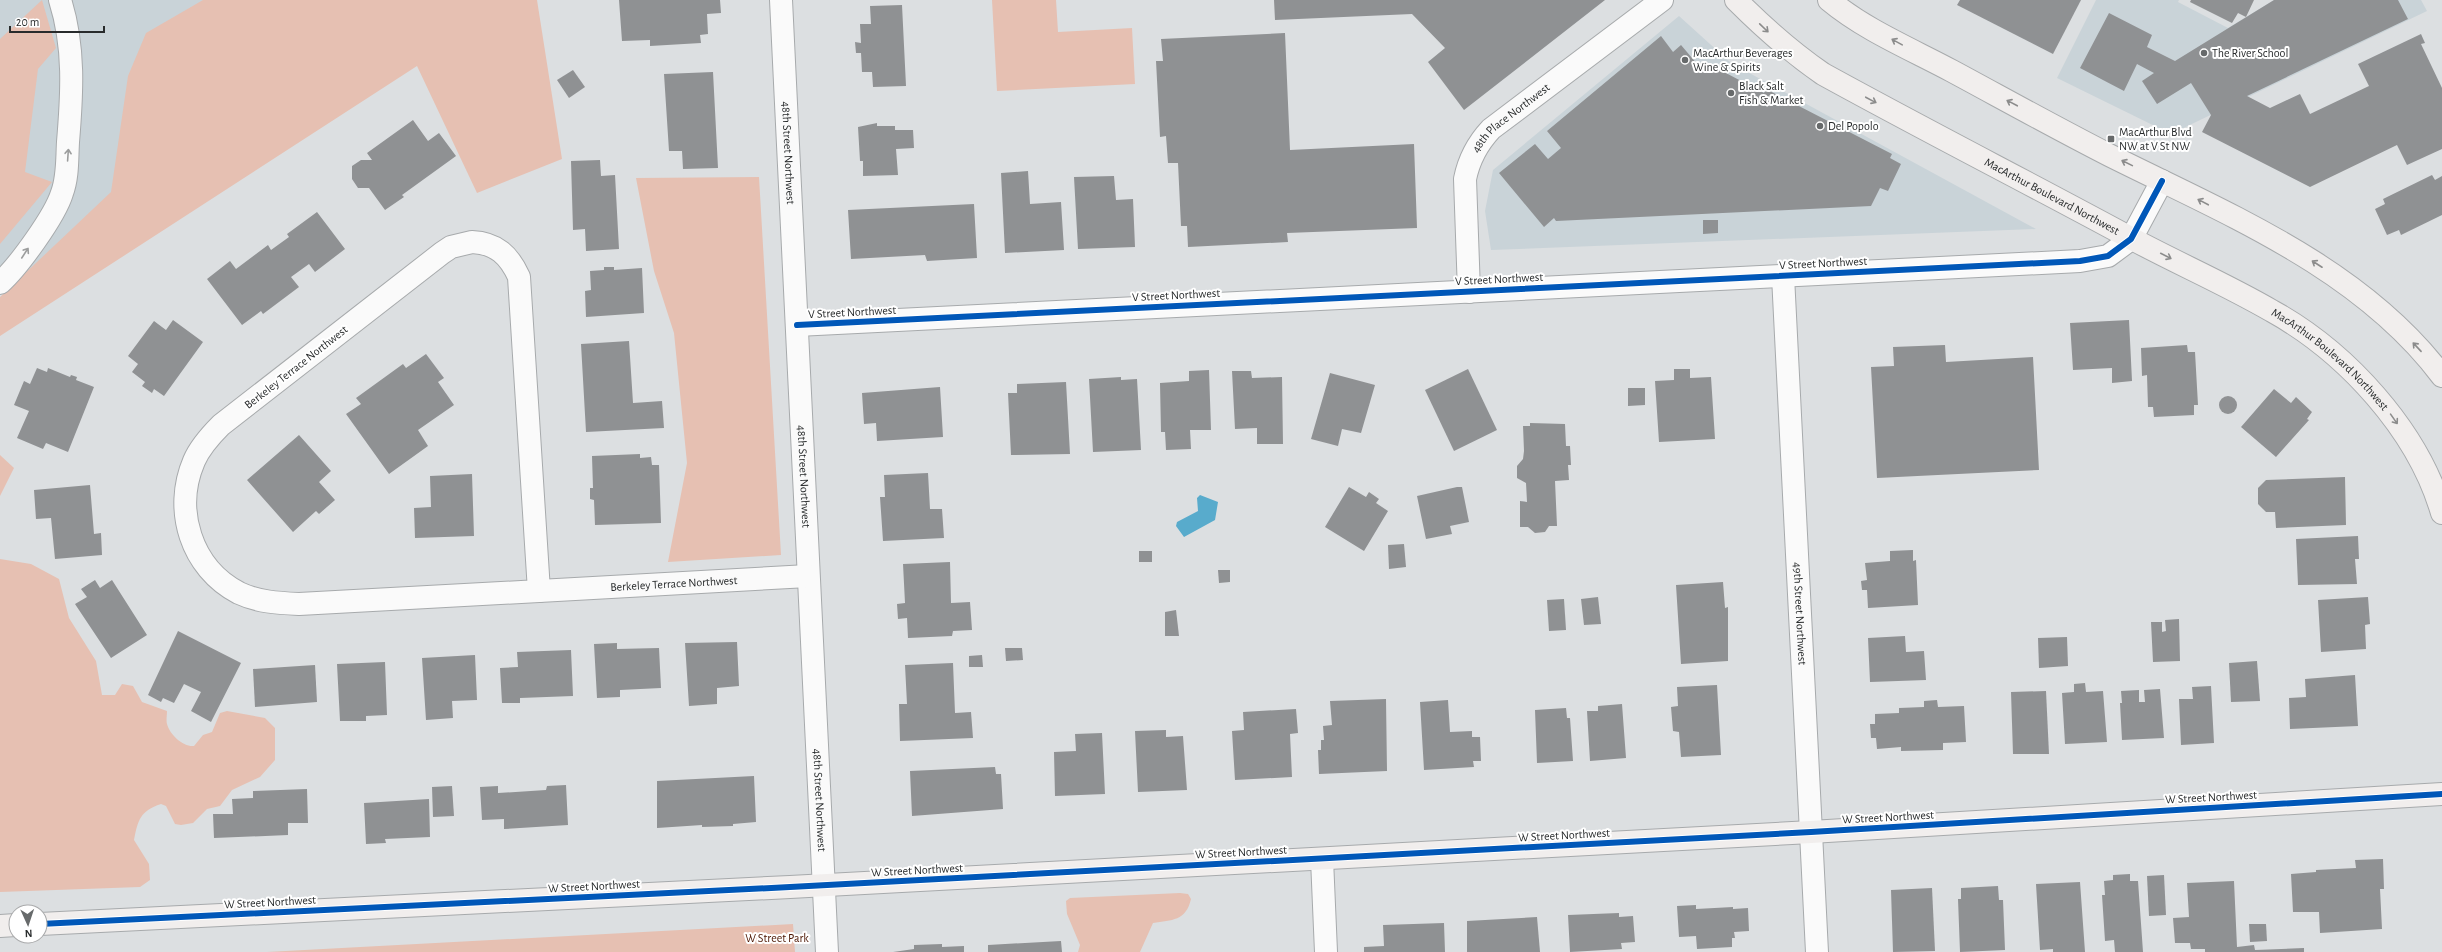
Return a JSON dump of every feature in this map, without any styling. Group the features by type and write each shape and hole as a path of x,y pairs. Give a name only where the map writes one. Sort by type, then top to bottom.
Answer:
{"street":[{"path":"0,283 22,260 55,207 62,194 66,176 73,81 70,47 60,0"},
{"name":"48th Street Northwest","path":"781,0 808,576 828,952"},
{"name":"48th Place Northwest","path":"1469,292 1465,179 1468,165 1481,140 1491,129 1662,0"},
{"name":"MacArthur Boulevard Northwest","path":"1736,0 1777,40 1823,74 2131,239 2274,311 2349,367 2389,413 2406,436 2427,475 2442,512"},
{"path":"1829,0 1857,20 1901,44 2304,255 2336,276 2392,321 2442,376"},
{"name":"V Street Northwest","path":"797,325 2080,261 2108,256 2131,239 2162,181"},
{"name":"Berkeley Terrace Northwest","path":"539,591 521,287 515,267 509,258 493,245 483,243 462,244 442,253 221,425 202,447 189,474 185,501 186,523 198,553 215,576 239,592 253,598 276,603 299,604 539,591 808,576"},
{"name":"49th Street Northwest","path":"1783,276 1817,952"},
{"name":"W Street Northwest","path":"48,924 824,886 1811,832 2442,794"},
{"path":"1322,859 1326,952"}],"shaded area":[{"path":"0,0 381,0 0,294"},
{"name":"The River School","path":"2096,0 2179,0 2178,2 2228,28 2274,0 2421,0 2427,11 2171,134 2057,78"},
{"path":"1679,16 1731,63 2036,229 1491,250 1485,211 1493,170"}],"green space":[{"path":"42,0 56,48 38,69 25,172 52,182 0,244 0,39"},
{"path":"203,0 537,0 562,159 477,193 417,66 0,336 0,297 111,192 128,76 146,33"},
{"path":"992,0 1056,0 1058,32 1132,28 1135,84 997,91"},
{"path":"759,177 781,555 668,562 687,463 674,333 654,271 636,178"},
{"path":"0,455 14,468 0,496"},
{"path":"0,559 31,564 59,579 69,618 96,661 102,695 115,695 122,684 133,686 142,702 167,711 167,723 171,732 178,740 190,746 194,746 203,735 212,732 220,713 227,711 265,718 275,728 275,760 260,777 232,790 220,806 207,809 193,823 181,825 175,824 166,806 161,804 144,813 137,827 134,840 149,864 150,880 140,887 0,892"},
{"path":"1180,893 1188,894 1191,899 1186,912 1172,920 1153,923 1140,952 1078,952 1080,945 1067,914 1066,901 1070,898"},
{"name":"W Street Park","path":"793,924 795,952 267,952"}],"water":[{"path":"1200,495 1218,502 1215,520 1184,537 1176,526 1177,522 1198,511 1197,498"}],"building":[{"path":"619,0 720,0 721,13 707,14 708,34 700,35 701,43 650,46 650,40 622,41"},
{"path":"1274,0 1605,0 1464,110 1428,62 1445,48 1412,14 1275,20"},
{"path":"1960,0 2081,0 2053,54 1957,5"},
{"path":"2191,0 2254,0 2246,17 2238,13 2232,23 2190,2"},
{"path":"2274,0 2398,0 2408,19 2247,96 2270,108 2300,94 2310,114 2369,86 2358,64 2421,34 2425,43 2421,44 2442,88 2442,149 2407,165 2397,145 2310,187 2202,132 2211,115 2191,83 2157,104 2142,81 2154,73 2137,64 2124,91 2080,68 2109,13 2152,35 2147,47 2175,61"},
{"path":"902,5 906,86 873,87 872,72 862,72 861,53 856,53 855,42 861,43 860,24 871,24 870,6"},
{"path":"1285,33 1290,150 1414,144 1417,228 1287,233 1288,242 1188,247 1187,226 1181,226 1178,163 1168,163 1166,136 1160,137 1156,61 1163,61 1161,39"},
{"path":"1661,36 1673,52 1681,45 1698,65 1703,61 1764,93 1766,89 1892,154 1890,158 1901,164 1888,191 1880,188 1871,206 1556,221 1554,218 1544,227 1499,173 1535,144 1548,159 1561,148 1547,131"},
{"path":"573,70 585,87 569,98 557,80"},
{"path":"713,72 718,168 683,169 682,151 669,151 664,74"},
{"path":"413,120 428,141 439,133 456,156 402,195 404,197 385,210 369,188 358,188 352,179 352,166 361,160 372,160 367,153"},
{"path":"877,123 877,126 895,126 895,130 913,130 914,148 896,149 898,175 863,176 863,161 860,161 858,127"},
{"path":"600,160 601,176 615,175 619,249 586,251 585,229 573,230 571,161"},
{"path":"1028,171 1030,204 1061,202 1064,250 1005,253 1001,173"},
{"path":"2432,175 2435,180 2442,176 2442,215 2401,235 2399,230 2387,235 2375,209 2385,204 2383,199"},
{"path":"1114,176 1116,200 1133,199 1135,247 1078,249 1074,177"},
{"path":"974,204 977,258 927,261 925,255 851,259 848,210"},
{"path":"317,212 345,249 315,272 309,264 291,277 299,287 263,314 261,311 242,325 207,279 230,261 236,269 268,245 271,250 289,237 287,234"},
{"path":"1703,220 1718,220 1718,233 1703,234"},
{"path":"604,267 614,267 614,270 642,268 644,313 586,317 585,291 591,290 590,271 604,270"},
{"path":"173,320 203,342 164,396 154,389 152,393 142,386 145,382 132,372 138,364 128,356 154,321 166,330"},
{"path":"2129,320 2132,381 2112,383 2112,368 2073,370 2070,323"},
{"path":"629,341 633,403 662,401 664,428 586,432 581,344"},
{"path":"1945,345 1946,362 2033,357 2039,470 1877,478 1871,367 1894,366 1893,347"},
{"path":"2187,345 2188,352 2195,352 2198,405 2194,405 2194,415 2154,417 2153,407 2148,407 2147,375 2142,376 2141,348"},
{"path":"426,354 444,378 438,382 454,405 418,430 428,446 389,474 346,414 361,404 356,398 403,364 406,368"},
{"path":"37,368 47,372 48,368 70,377 71,375 77,377 76,380 94,387 68,452 46,443 43,449 17,438 29,411 14,405 24,381 30,384"},
{"path":"1468,369 1497,430 1454,451 1425,390"},
{"path":"1674,369 1690,369 1690,378 1711,377 1715,439 1659,442 1655,381 1674,380"},
{"path":"1209,370 1211,430 1190,430 1191,449 1166,450 1165,432 1161,432 1160,383 1189,381 1189,371"},
{"path":"1232,371 1251,371 1252,378 1282,377 1283,444 1257,444 1257,428 1235,429"},
{"path":"1330,373 1375,385 1361,433 1342,429 1338,446 1311,439"},
{"path":"1121,377 1121,380 1137,379 1141,450 1093,452 1089,379"},
{"path":"1066,382 1070,454 1011,455 1008,393 1017,393 1017,384"},
{"path":"940,387 943,437 877,441 876,423 864,424 862,393"},
{"path":"1628,388 1645,388 1645,405 1628,406"},
{"path":"2274,389 2291,403 2296,397 2312,412 2307,419 2309,420 2276,457 2241,427"},
{"path":"2224,396 2232,396 2237,401 2235,412 2232,414 2224,414 2219,409 2219,401"},
{"path":"1530,423 1565,424 1566,446 1570,446 1571,465 1568,465 1569,480 1555,481 1557,526 1549,526 1545,532 1535,533 1528,527 1520,527 1520,501 1527,502 1526,483 1517,478 1517,466 1523,459 1524,451 1523,426 1530,426"},
{"path":"299,435 331,471 319,482 335,500 319,514 316,511 293,532 247,480"},
{"path":"640,454 640,458 651,457 652,465 659,465 661,523 595,525 594,500 590,499 590,488 593,488 592,456"},
{"path":"928,473 930,509 942,509 944,538 883,541 880,497 885,497 884,475"},
{"path":"472,474 474,536 415,538 414,508 431,507 430,476"},
{"path":"2345,477 2346,525 2276,528 2275,512 2266,512 2258,504 2258,488 2266,480"},
{"path":"90,485 94,534 101,533 102,555 55,559 51,518 36,519 34,490"},
{"path":"1349,487 1366,497 1369,492 1379,499 1376,503 1388,511 1364,551 1325,527"},
{"path":"1462,487 1469,522 1450,526 1452,534 1426,539 1417,496"},
{"path":"2358,536 2359,559 2355,559 2357,584 2298,585 2296,539"},
{"path":"1404,544 1406,567 1389,569 1388,545"},
{"path":"1913,550 1913,561 1916,560 1918,605 1868,608 1867,590 1862,590 1861,581 1867,580 1865,563 1890,561 1890,551"},
{"path":"1139,551 1152,551 1152,562 1139,562"},
{"path":"950,562 951,603 970,602 972,630 953,631 952,636 908,638 907,618 898,619 897,604 905,603 903,564"},
{"path":"1218,570 1230,570 1230,582 1219,583"},
{"path":"95,580 100,588 112,580 147,635 111,658 75,604 87,597 81,589"},
{"path":"1723,582 1725,608 1728,607 1728,661 1681,664 1676,585"},
{"path":"1598,597 1601,624 1584,625 1581,599"},
{"path":"2368,597 2370,624 2365,625 2366,649 2321,652 2318,600"},
{"path":"1564,599 1566,630 1549,631 1547,600"},
{"path":"1176,610 1179,636 1165,636 1165,612"},
{"path":"2179,619 2180,661 2153,662 2151,622 2162,622 2162,632 2166,631 2165,620"},
{"path":"178,631 241,663 211,722 191,711 201,692 184,684 174,703 163,698 161,702 148,695"},
{"path":"1905,636 1906,652 1924,651 1926,680 1870,682 1868,638"},
{"path":"2067,637 2068,666 2039,668 2038,638"},
{"path":"737,642 739,686 717,688 717,704 689,706 685,643"},
{"path":"617,643 617,649 659,648 661,688 620,690 620,697 597,698 594,644"},
{"path":"1005,648 1022,648 1023,660 1006,661"},
{"path":"571,650 573,696 520,698 520,703 502,703 500,668 518,667 517,652"},
{"path":"475,655 477,700 452,701 453,718 426,720 422,658"},
{"path":"982,655 983,667 969,667 969,656"},
{"path":"2257,661 2260,701 2231,702 2229,663"},
{"path":"385,662 387,715 366,716 366,721 340,721 337,664"},
{"path":"953,663 955,713 971,712 973,738 900,741 899,704 907,704 905,665"},
{"path":"315,665 317,702 255,707 253,669"},
{"path":"2355,675 2358,726 2290,729 2289,698 2306,697 2305,679"},
{"path":"2085,683 2086,692 2103,691 2107,742 2065,744 2062,693 2074,692 2074,684"},
{"path":"1717,685 1721,755 1681,757 1679,732 1673,731 1671,707 1678,706 1677,687"},
{"path":"2211,686 2214,743 2181,745 2179,699 2193,699 2192,687"},
{"path":"2160,689 2164,738 2122,740 2120,703 2122,703 2121,691 2139,690 2139,702 2145,702 2144,690"},
{"path":"2046,691 2049,754 2013,754 2011,692"},
{"path":"1386,699 1387,771 1319,774 1318,750 1321,750 1321,740 1324,740 1323,726 1332,725 1330,701"},
{"path":"1448,700 1450,732 1472,731 1472,737 1480,737 1481,761 1473,761 1474,767 1424,770 1420,702"},
{"path":"1937,700 1938,707 1964,706 1966,742 1943,743 1943,750 1901,751 1901,747 1877,749 1876,738 1871,738 1870,724 1875,724 1875,714 1899,713 1899,708 1924,707 1924,701"},
{"path":"1622,704 1626,758 1590,761 1587,711 1598,711 1598,706"},
{"path":"1566,708 1567,718 1570,718 1573,761 1537,763 1535,710"},
{"path":"1296,709 1298,733 1290,734 1292,777 1235,780 1232,731 1244,730 1243,712"},
{"path":"1166,730 1166,737 1183,736 1187,790 1138,792 1135,731"},
{"path":"1102,733 1105,794 1055,796 1054,752 1076,751 1075,734"},
{"path":"995,767 996,774 1001,774 1003,809 912,816 910,771"},
{"path":"754,776 756,822 733,824 733,826 702,827 702,825 657,828 657,781"},
{"path":"566,785 568,825 504,829 504,819 482,820 480,787 498,786 498,793 546,790 547,786"},
{"path":"452,786 454,816 433,817 432,787"},
{"path":"307,789 308,823 288,823 288,835 214,838 213,814 233,814 232,799 253,798 253,791"},
{"path":"429,799 430,837 385,839 386,843 366,844 364,803"},
{"path":"2383,859 2384,889 2380,889 2382,929 2320,933 2319,912 2293,912 2291,874 2316,872 2316,870 2356,868 2355,860"},
{"path":"2130,874 2130,881 2138,881 2143,952 2115,952 2114,940 2105,941 2102,895 2105,895 2104,881 2113,880 2113,875"},
{"path":"2164,875 2166,915 2149,916 2147,876"},
{"path":"2234,881 2237,947 2254,945 2255,950 2304,948 2304,952 2205,952 2205,949 2191,949 2190,943 2175,943 2173,918 2189,917 2187,883"},
{"path":"2080,882 2085,952 2053,952 2053,949 2040,950 2036,884"},
{"path":"1998,886 1999,900 2003,900 2005,950 1960,952 1958,899 1961,899 1961,888"},
{"path":"1932,888 1935,951 1893,952 1891,890"},
{"path":"1696,905 1696,909 1733,907 1733,909 1748,908 1749,931 1734,932 1735,938 1732,938 1732,947 1697,949 1696,936 1679,937 1677,906"},
{"path":"1619,913 1619,917 1633,916 1635,942 1621,943 1622,949 1570,952 1568,915"},
{"path":"1537,917 1540,952 1467,952 1467,921"},
{"path":"1444,923 1445,952 1364,952 1364,947 1384,946 1383,925"},
{"path":"2249,924 2266,924 2267,941 2250,942"},
{"path":"1061,941 1062,952 988,952 988,945"},
{"path":"942,944 942,947 964,946 964,952 893,952 914,949 914,945"}],"cycle path":[{"path":"797,325 2080,261 2108,256 2131,239 2162,181"},
{"path":"48,924 790,887 1811,832 2442,794"}],"place":[{"name":"The River School","path":"2204,53"},
{"name":"MacArthur Beverages Wine & Spirits","path":"1685,60"},
{"name":"Black Salt Fish & Market","path":"1731,93"},
{"name":"Del Popolo","path":"1820,126"},
{"name":"MacArthur Blvd NW at V St NW","path":"2111,139"}]}
